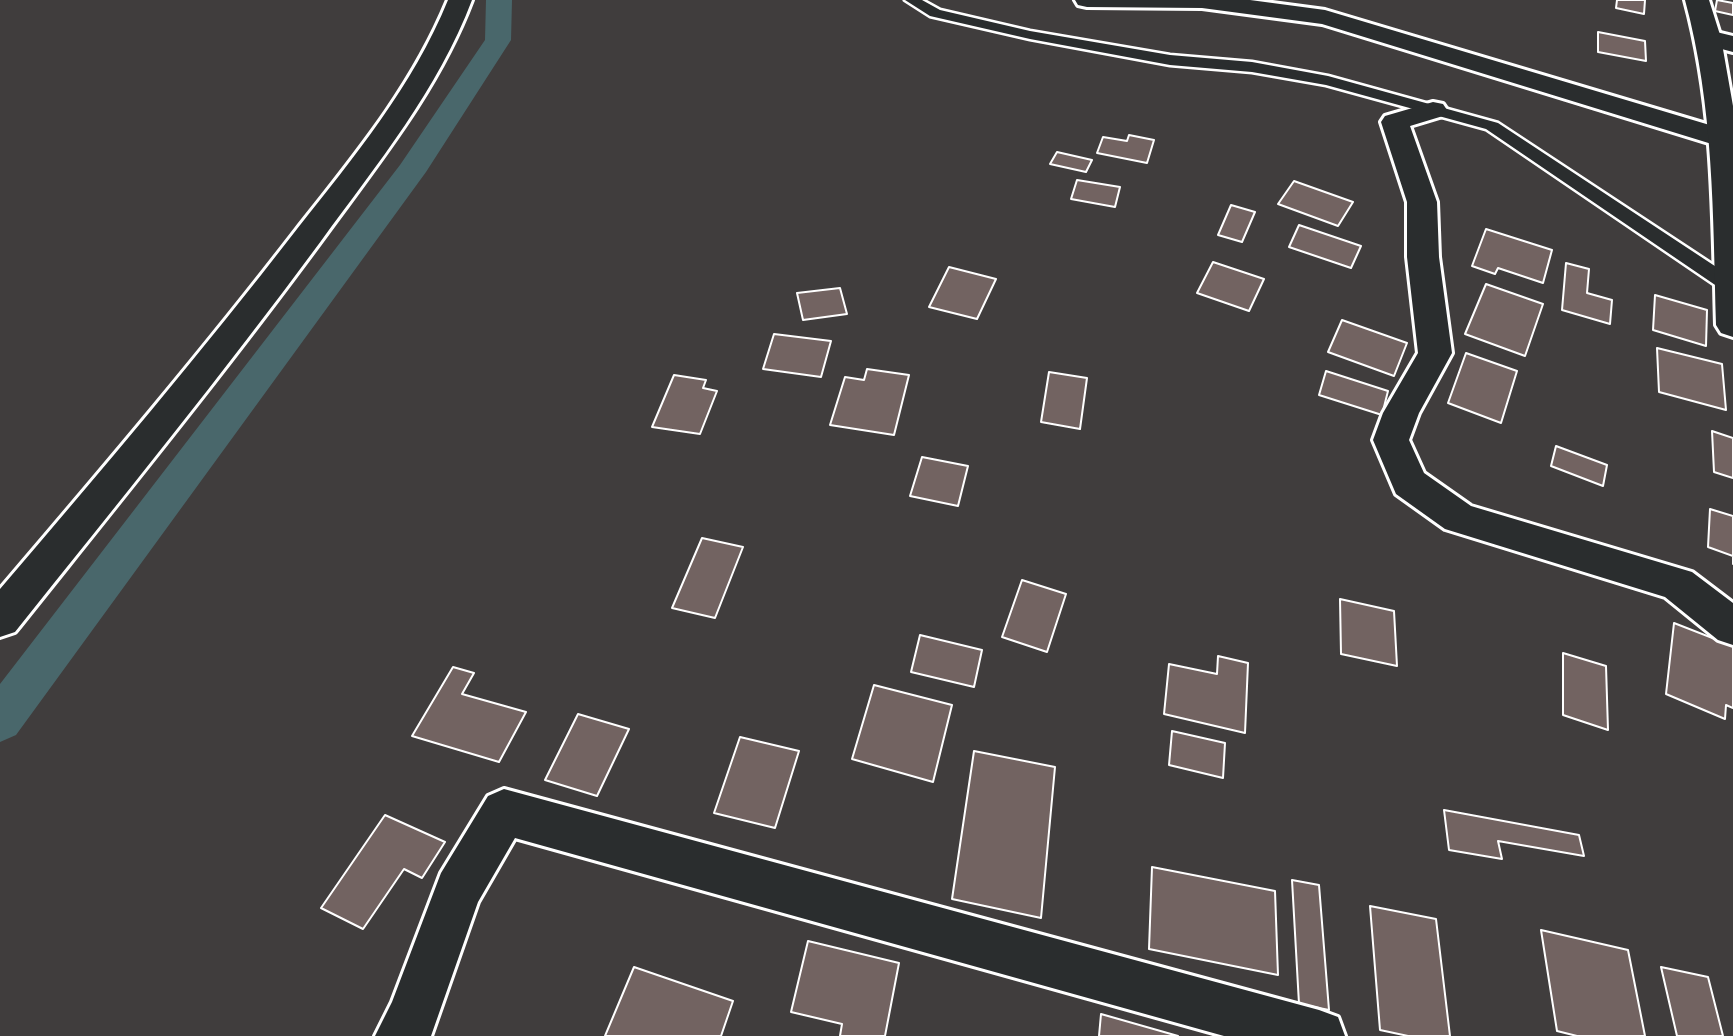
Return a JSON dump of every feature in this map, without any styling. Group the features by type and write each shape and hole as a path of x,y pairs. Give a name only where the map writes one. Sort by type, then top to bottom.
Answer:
{"street":[{"path":"0,619 236,333 368,157 443,45 460,0"},
{"path":"1087,0 1202,1 1325,17 1724,139"},
{"path":"1697,0 1721,41 1724,139 1730,189 1733,325"},
{"path":"1433,110 1395,122 1422,202 1423,257 1435,353 1401,413 1391,440 1409,483 1459,518 1678,584 1733,626"},
{"path":"401,1036 412,1018 458,890 504,812 1319,1036"}],"lane":[{"path":"912,0 934,13 1030,35 1170,60 1252,67 1328,81 1492,127 1731,286"}],"building":[{"path":"1617,0 1645,0 1644,14 1616,8"},
{"path":"1717,0 1733,3 1733,15 1715,11"},
{"path":"1598,32 1645,41 1646,61 1598,52"},
{"path":"1129,135 1154,140 1147,163 1097,153 1103,137 1127,141"},
{"path":"1057,152 1092,160 1086,172 1050,164"},
{"path":"1077,180 1120,187 1115,207 1071,199"},
{"path":"1294,181 1353,202 1338,226 1278,204"},
{"path":"1231,205 1255,212 1242,242 1218,235"},
{"path":"1299,225 1361,246 1351,268 1289,247"},
{"path":"1486,229 1552,250 1543,283 1498,268 1495,274 1472,266"},
{"path":"1213,262 1264,279 1249,311 1197,293"},
{"path":"1566,263 1589,269 1587,293 1612,300 1610,324 1562,310"},
{"path":"949,267 996,279 977,319 929,307"},
{"path":"1486,284 1543,304 1525,356 1465,334"},
{"path":"840,288 847,314 803,320 797,293"},
{"path":"1655,295 1707,310 1706,346 1653,330"},
{"path":"1342,320 1407,343 1394,376 1328,352"},
{"path":"774,334 831,341 821,377 763,369"},
{"path":"1657,348 1722,364 1726,410 1659,392"},
{"path":"1466,353 1517,371 1501,423 1448,403"},
{"path":"867,369 909,375 894,435 830,425 845,377 864,380"},
{"path":"1326,371 1388,391 1382,415 1319,395"},
{"path":"1049,372 1087,378 1080,429 1041,422"},
{"path":"674,375 706,380 703,388 717,391 700,434 652,427"},
{"path":"1712,431 1733,438 1733,478 1714,472"},
{"path":"1556,446 1607,465 1603,486 1551,466"},
{"path":"922,457 968,466 958,506 910,496"},
{"path":"1710,509 1733,516 1733,556 1708,547"},
{"path":"702,538 743,547 715,618 672,608"},
{"path":"1022,580 1066,594 1047,652 1002,637"},
{"path":"1340,599 1394,611 1397,666 1341,654"},
{"path":"1674,623 1733,646 1733,708 1726,705 1725,719 1666,694"},
{"path":"920,635 982,650 974,687 911,672"},
{"path":"1563,653 1606,666 1608,730 1563,715"},
{"path":"1218,656 1248,663 1245,733 1164,714 1169,664 1217,674"},
{"path":"453,667 474,673 462,694 526,712 499,762 412,736"},
{"path":"874,685 952,705 933,782 852,759"},
{"path":"578,714 629,729 597,796 545,780"},
{"path":"1172,731 1225,743 1223,778 1169,765"},
{"path":"740,737 799,751 775,828 714,813"},
{"path":"974,751 1055,767 1041,918 952,899"},
{"path":"1444,810 1579,835 1584,856 1498,841 1502,859 1449,850"},
{"path":"385,815 445,842 422,878 404,869 363,929 321,908"},
{"path":"1152,867 1275,891 1278,975 1149,949"},
{"path":"1292,880 1319,885 1329,1010 1299,1004"},
{"path":"1370,906 1436,919 1450,1036 1408,1036 1380,1030"},
{"path":"1541,930 1628,950 1645,1036 1577,1036 1557,1031"},
{"path":"808,941 899,963 885,1036 840,1036 842,1024 791,1012"},
{"path":"634,967 733,1001 721,1036 605,1036"},
{"path":"1661,967 1708,977 1723,1036 1677,1036"},
{"path":"1101,1014 1178,1036 1099,1036"}],"waterway":[{"path":"0,720 411,172 498,40 499,0"}]}
